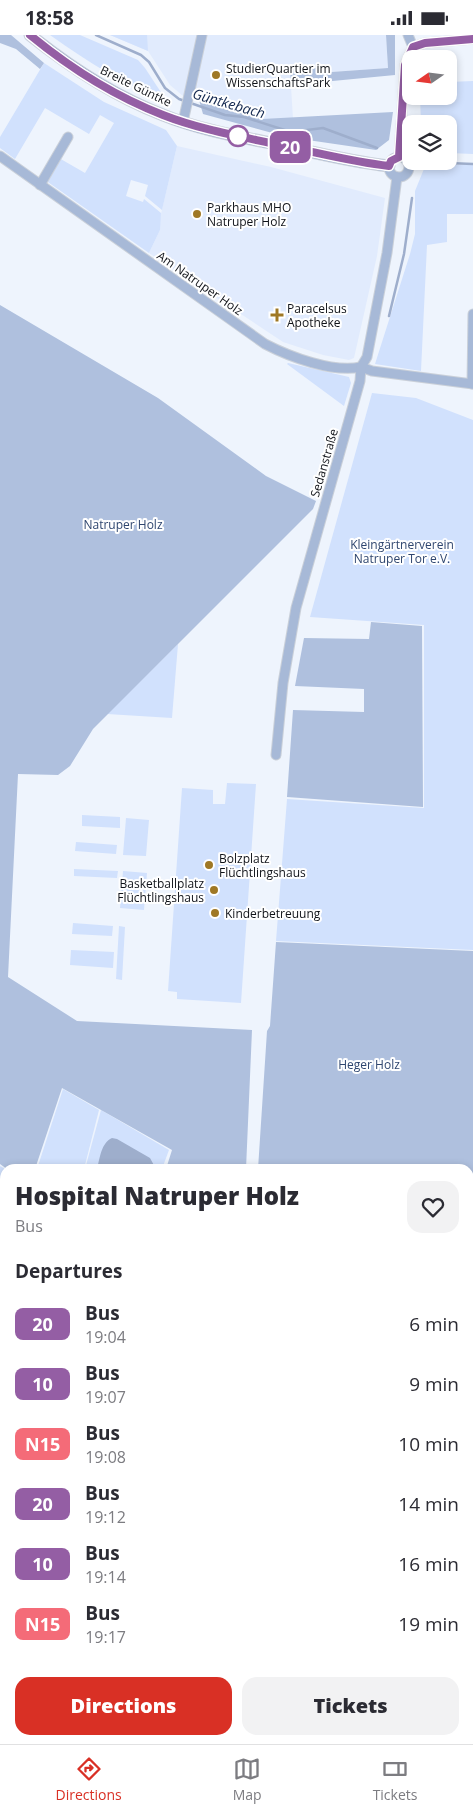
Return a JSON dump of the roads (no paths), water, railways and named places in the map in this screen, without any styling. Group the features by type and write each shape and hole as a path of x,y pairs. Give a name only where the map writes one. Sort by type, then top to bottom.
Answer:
{"street":[{"name":"Breite Güntke","path":"30,35 60,59 110,91 139,105 183,122 338,158 389,166"},
{"path":"183,122 202,35"},
{"path":"408,35 413,47 425,43 473,39"},
{"name":"Sedanstraße","path":"276,755 283,683 296,608 360,381 361,367 366,357 380,297 397,177 406,175 409,168 406,160 399,157 405,65 413,47"},
{"path":"40,185 68,137"},
{"name":"Am Natruper Holz","path":"0,156 265,344 300,359 473,385"},
{"path":"397,177 390,173 389,166 391,161 399,157"},
{"path":"473,314 473,385"}],"waterway":[{"name":"Güntkebach","path":"96,35 141,55 149,62 165,88 179,99 225,115 244,117 291,132 323,128 377,148"},
{"name":"Güntkebach","path":"457,163 473,164"},
{"path":"389,316 404,254 412,198"}],"place":[{"name":"StudierQuartier im WissenschaftsPark","path":"216,75"},
{"name":"Parkhaus MHO Natruper Holz","path":"197,214"},
{"name":"Paracelsus Apotheke","path":"277,315"},
{"name":"Bolzplatz Flüchtlingshaus","path":"209,865"},
{"name":"Basketballplatz Flüchtlingshaus","path":"214,890"},
{"name":"Kinderbetreuung","path":"215,913"}],"park label":[{"name":"Natruper Holz","path":"123,524"},
{"name":"Kleingärtnerverein Natruper Tor e.V.","path":"402,551"},
{"name":"Heger Holz","path":"369,1064"}]}
